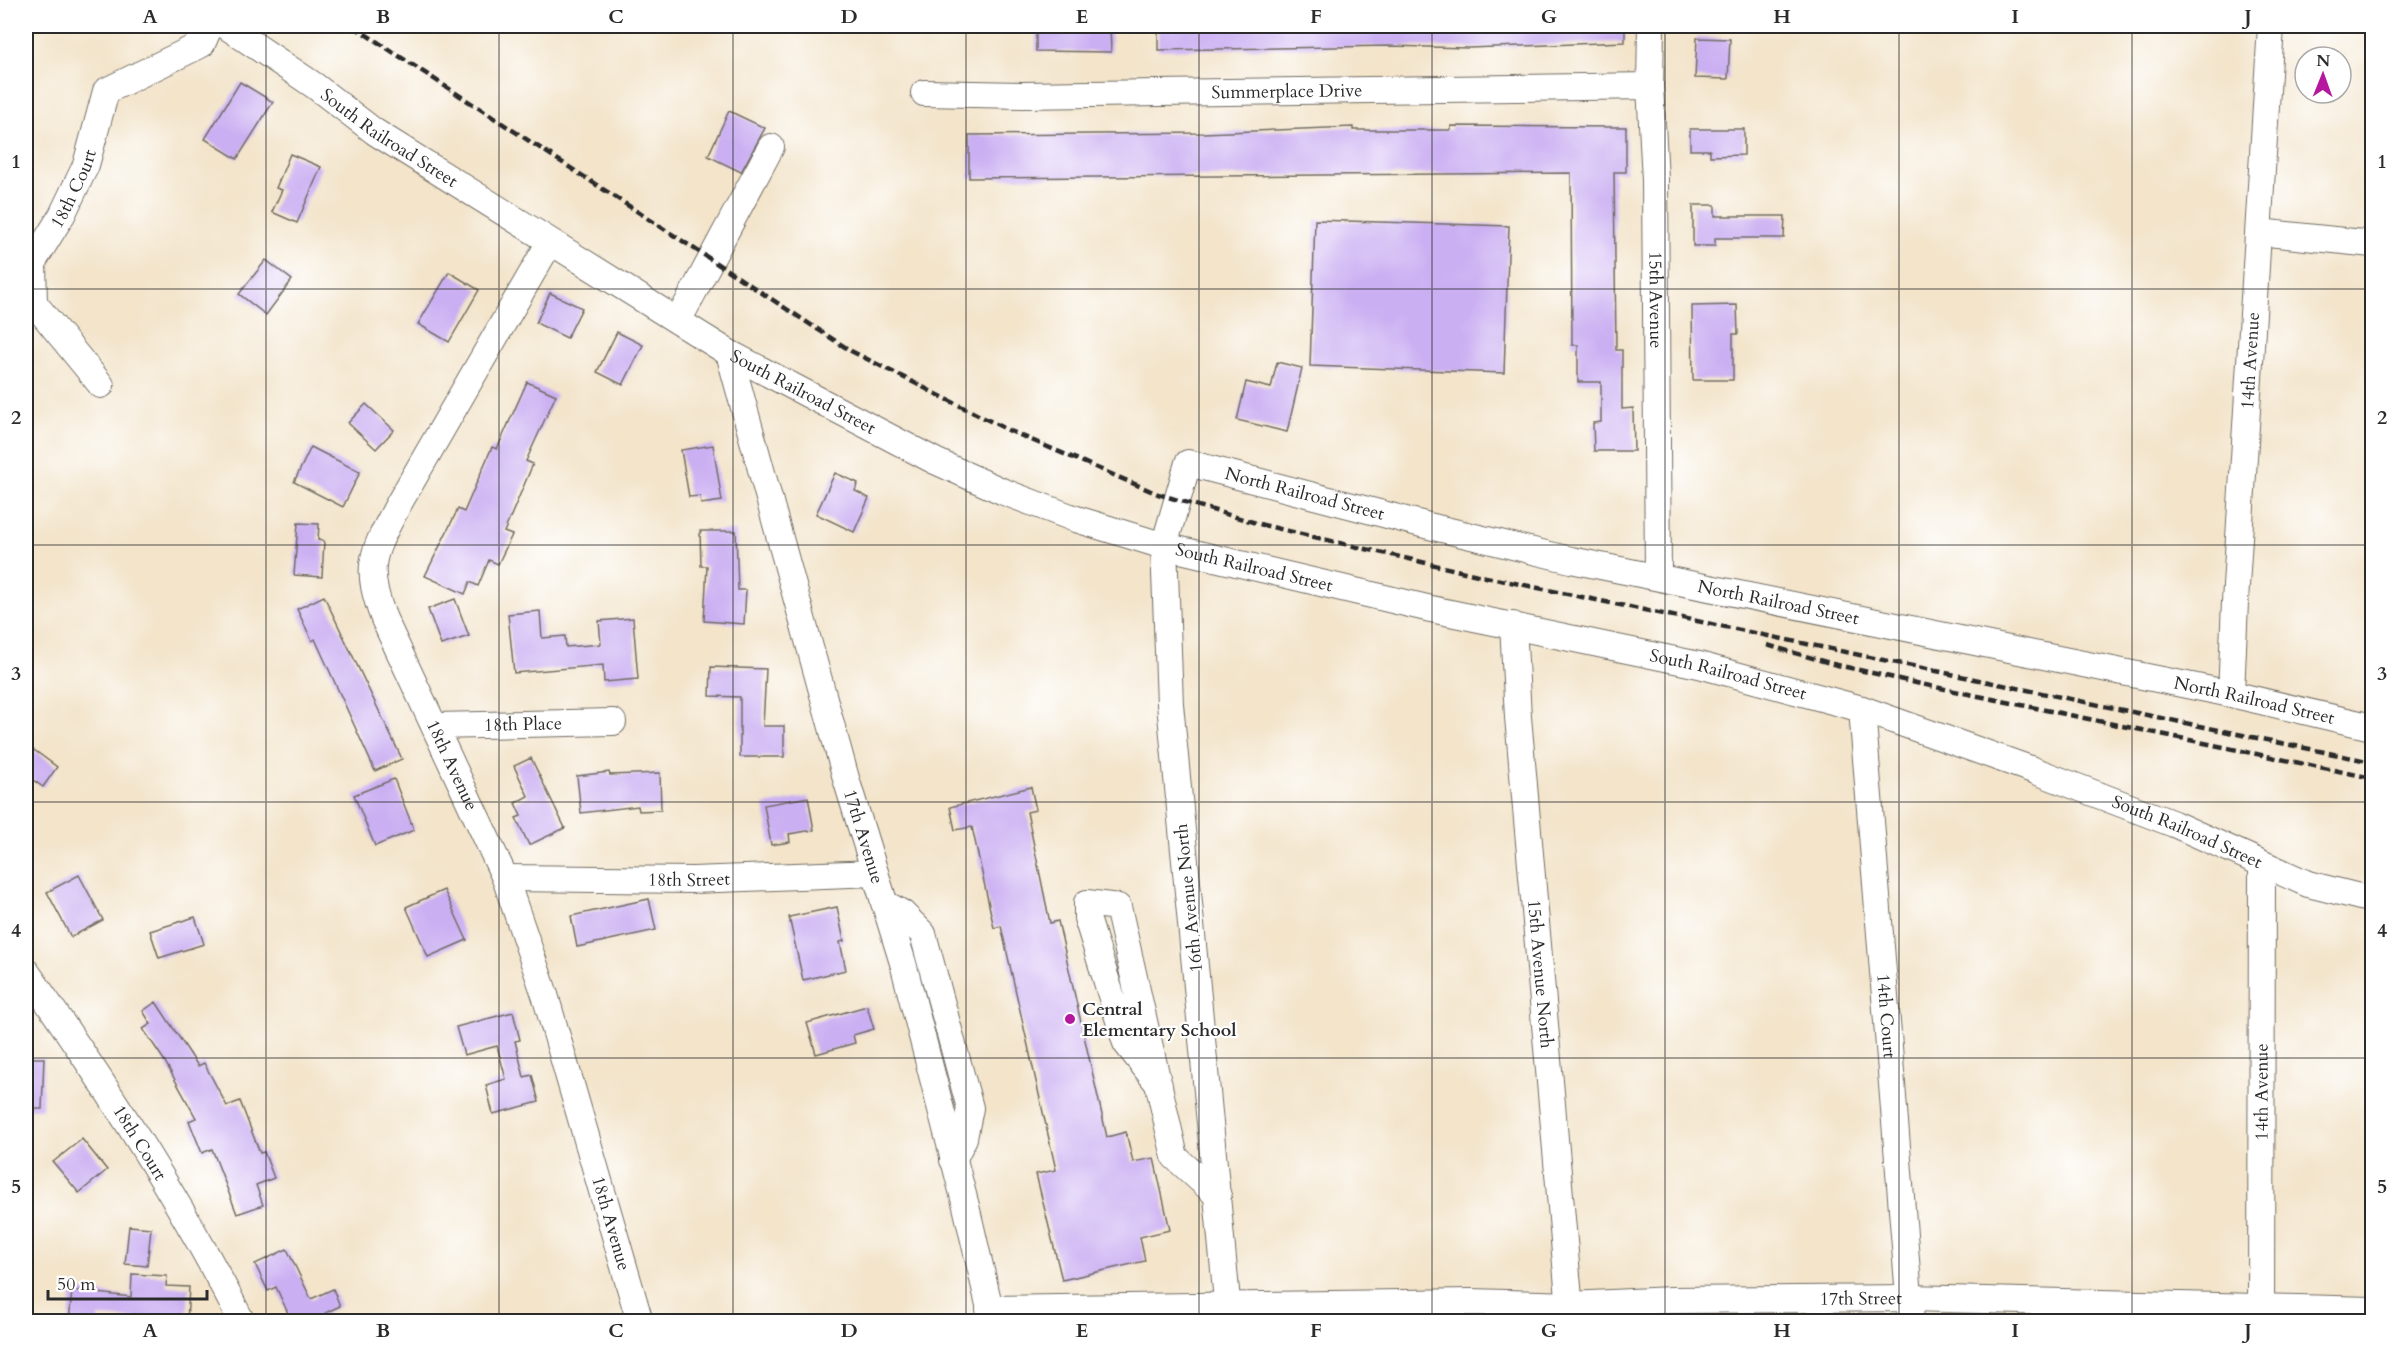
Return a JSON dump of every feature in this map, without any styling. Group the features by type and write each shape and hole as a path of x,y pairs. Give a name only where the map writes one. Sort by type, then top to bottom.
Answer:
{"street":[{"name":"18th Court","path":"101,385 34,303 33,262 62,215 86,165 106,91 202,44 210,26"},
{"name":"South Railroad Street","path":"226,26 315,86 375,132 729,353 935,461 1004,492 1072,518 1164,546 1297,579 1699,665 1862,709 2033,770 2174,824 2308,884 2373,900"},
{"name":"15th Avenue","path":"1651,26 1650,86 1655,180 1658,576"},
{"name":"14th Avenue","path":"2231,694 2271,26"},
{"name":"Summerplace Drive","path":"924,93 1023,95 1650,86"},
{"path":"678,321 771,147"},
{"path":"2259,232 2373,244"},
{"name":"18th Avenue","path":"550,242 375,549 371,573 375,596 505,878 545,995 640,1322"},
{"name":"17th Avenue","path":"729,353 874,873 903,963 991,1315"},
{"name":"North Railroad Street","path":"1188,462 1429,526 1571,560 2231,694 2373,727"},
{"name":"16th Avenue North","path":"1188,462 1164,546 1170,704 1229,1314"},
{"name":"15th Avenue North","path":"1512,625 1518,717 1571,1313"},
{"name":"14th Court","path":"1862,709 1875,908 1910,1310"},
{"name":"18th Place","path":"435,726 614,722"},
{"name":"14th Avenue","path":"2261,1314 2264,1070 2261,970 2262,864"},
{"name":"18th Street","path":"505,878 693,880 874,873"},
{"path":"1159,1085 1126,1043 1087,918 1087,903 1118,907 1159,1085 1175,1157 1218,1196"},
{"name":"18th Court","path":"26,970 135,1131 199,1238 242,1322"},
{"name":"17th Street","path":"991,1315 1229,1314 1471,1302 1571,1313 1671,1300 1910,1310 2261,1314 2373,1310"}],"building":[{"path":"1036,26 1110,26 1111,52 1036,51"},
{"path":"1158,26 1625,26 1625,42 1469,48 1389,46 1158,50"},
{"path":"1697,38 1730,39 1728,79 1695,78"},
{"path":"240,82 273,102 237,159 205,139"},
{"path":"729,111 765,128 741,172 708,156"},
{"path":"1451,126 1626,127 1626,172 1614,172 1616,350 1622,350 1622,409 1633,408 1634,451 1594,451 1593,423 1601,422 1601,382 1578,382 1578,345 1572,345 1571,173 969,178 969,135 1203,133 1353,127 1353,130 1451,130"},
{"path":"1690,129 1744,129 1744,155 1710,156 1710,150 1690,150"},
{"path":"290,154 321,167 297,223 272,212 282,190 276,188"},
{"path":"1693,205 1715,205 1715,216 1785,216 1784,238 1715,238 1715,246 1693,246"},
{"path":"1315,220 1509,226 1504,373 1310,366"},
{"path":"266,260 292,280 266,315 239,294"},
{"path":"449,272 479,290 449,342 418,324"},
{"path":"550,293 582,308 567,338 536,323"},
{"path":"1737,305 1738,334 1733,334 1733,380 1693,380 1692,306"},
{"path":"617,332 643,345 623,385 597,372"},
{"path":"1277,362 1302,368 1287,432 1237,420 1246,382 1271,388"},
{"path":"527,382 556,395 526,461 533,464 504,532 512,535 498,564 489,560 478,586 470,582 465,594 425,576 458,509 464,512 492,447 497,449"},
{"path":"366,404 394,430 376,449 348,423"},
{"path":"713,445 722,501 701,504 700,496 689,497 681,450"},
{"path":"311,447 360,472 343,507 294,482"},
{"path":"835,473 858,483 855,491 869,498 854,532 816,514"},
{"path":"298,523 319,524 318,540 324,541 322,577 294,575"},
{"path":"700,531 736,531 738,590 746,590 744,624 704,621 707,566 701,566"},
{"path":"324,596 402,759 375,771 315,639 312,641 297,609"},
{"path":"455,599 469,636 441,645 428,609"},
{"path":"540,611 542,638 565,636 566,647 601,644 599,621 633,618 638,679 604,682 603,665 514,673 508,614"},
{"path":"711,667 766,669 763,726 784,726 784,757 740,757 740,697 710,696"},
{"path":"34,750 57,767 43,787 26,775 26,763"},
{"path":"531,758 565,828 529,845 516,818 521,816 515,803 528,796 514,766"},
{"path":"609,772 610,775 660,773 661,810 639,811 638,806 581,813 577,776"},
{"path":"394,779 414,830 375,846 354,795"},
{"path":"1031,787 1036,810 1027,812 1050,923 1058,921 1107,1137 1126,1132 1133,1162 1154,1158 1170,1230 1140,1237 1145,1261 1062,1280 1036,1174 1056,1170 1001,926 994,928 972,827 955,830 950,807"},
{"path":"808,797 814,830 789,834 790,842 771,845 764,805"},
{"path":"79,875 103,920 71,937 47,892"},
{"path":"444,890 467,940 428,957 406,907"},
{"path":"649,899 656,930 577,947 571,916"},
{"path":"837,907 844,941 840,942 846,970 803,980 789,917"},
{"path":"195,917 204,944 159,958 150,931"},
{"path":"156,1002 198,1066 204,1063 227,1106 240,1101 260,1153 264,1152 274,1178 256,1185 263,1205 237,1214 212,1149 202,1153 189,1121 196,1118 164,1060 143,1029 151,1024 143,1011"},
{"path":"867,1006 874,1029 853,1035 855,1043 816,1054 807,1023"},
{"path":"513,1012 520,1040 515,1041 524,1077 532,1075 539,1102 493,1114 486,1085 506,1079 497,1046 464,1055 456,1027"},
{"path":"26,1058 44,1058 42,1109 26,1109"},
{"path":"82,1139 107,1170 79,1193 53,1162"},
{"path":"129,1226 151,1228 147,1266 125,1264"},
{"path":"287,1249 311,1299 333,1289 340,1306 325,1313 329,1322 292,1322 276,1287 268,1291 255,1264"},
{"path":"132,1274 167,1276 166,1286 189,1287 187,1322 99,1317 99,1322 69,1322 72,1290 131,1297"}],"railway":[{"path":"353,26 851,351 1008,430 1158,494 1263,525 1486,577 2372,762"},
{"path":"1767,645 1833,664 1916,683 2372,778"}],"place":[{"name":"Central Elementary School","path":"1070,1019"}]}
